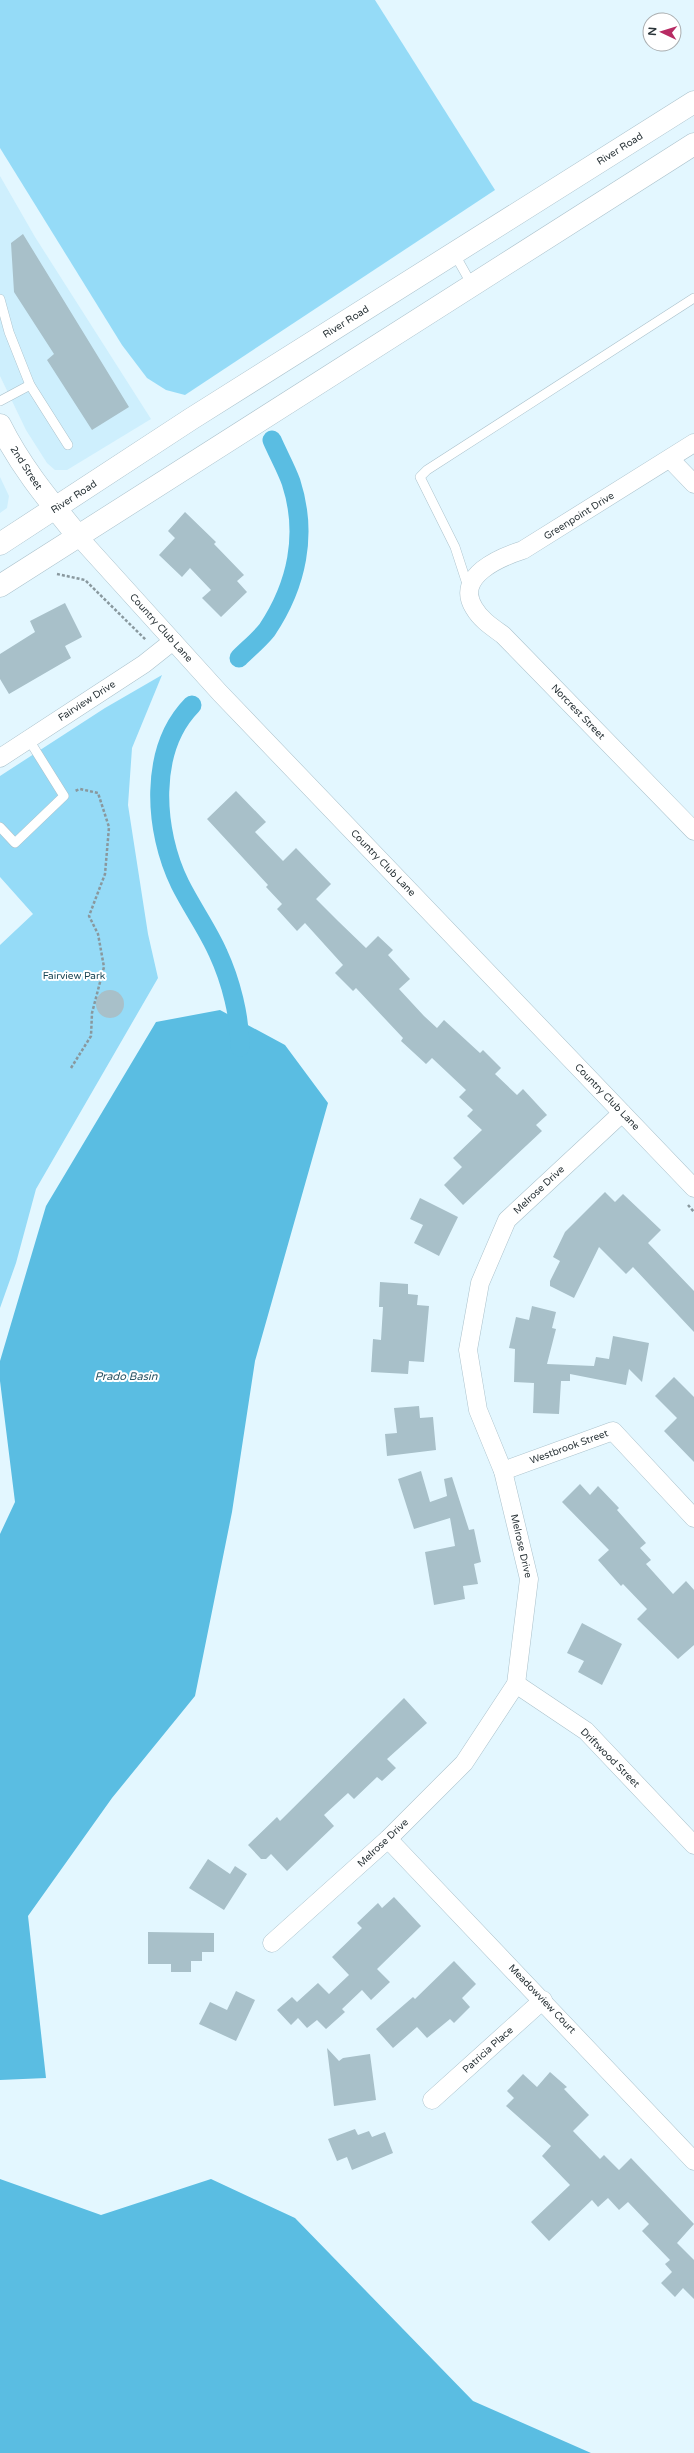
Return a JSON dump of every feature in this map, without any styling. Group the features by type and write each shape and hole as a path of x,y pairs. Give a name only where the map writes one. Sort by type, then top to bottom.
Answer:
{"main road":[{"name":"River Road","path":"0,544 56,509 198,415 694,102"},
{"path":"0,586 77,535 694,144"},
{"name":"2nd Street","path":"0,425 16,456 37,487 77,535"}],"street":[{"name":"Greenpoint Drive","path":"469,591 477,576 488,564 505,555 523,550 694,444"},
{"path":"670,459 694,484"},
{"name":"Country Club Lane","path":"77,535 173,641 694,1188"},
{"name":"Norcrest Street","path":"469,591 473,607 482,619 503,635 694,831"},
{"name":"Fairview Drive","path":"0,758 144,664 173,641"},
{"name":"Melrose Drive","path":"272,1943 388,1839 464,1763 516,1684 529,1579 503,1471 478,1410 468,1350 480,1283 508,1220 622,1113"},
{"name":"Westbrook Street","path":"503,1471 613,1431 694,1518"},
{"name":"Driftwood Street","path":"516,1684 586,1731 694,1845"},
{"name":"Meadowview Court","path":"388,1839 543,2000 694,2161"},
{"name":"Patricia Place","path":"432,2100 543,2000"}],"lane":[{"path":"454,253 472,285"},
{"path":"469,591 454,547 420,477 427,470 694,298"},
{"path":"0,299 8,332 30,384 68,445"},
{"path":"0,402 30,384"},
{"path":"0,827 15,843 64,796 29,740"}],"path":[{"path":"64,574 85,580 108,603"},
{"path":"64,796 80,789 98,793 109,827 105,874 89,916 98,934 104,967 92,1013 91,1036 71,1068"}],"shaded area":[{"path":"0,176 35,237 151,419 67,470 55,470 47,463 26,430 0,376"},
{"path":"0,477 9,496 7,508 0,513"}],"green space":[{"path":"0,0 375,0 495,190 185,395 166,390 147,378 122,345 0,148"},
{"name":"Fairview Park","path":"162,675 132,748 128,805 148,934 158,978 36,1189 16,1263 0,1308 0,945 33,914 0,877 0,776 105,708"}],"water":[{"name":"Prado Basin","path":"220,1010 285,1045 328,1103 255,1361 232,1512 195,1696 112,1798 28,1916 46,2078 0,2080 0,1534 15,1502 0,1381 0,1361 46,1206 156,1022"},
{"path":"0,2179 101,2215 211,2179 295,2218 473,2401 591,2453 0,2453"}],"building":[{"path":"23,234 129,407 92,430 47,360 54,354 14,292 11,243"},
{"path":"185,512 216,542 214,544 244,575 237,581 247,592 221,617 202,598 211,590 190,568 182,577 159,555 175,538 168,531"},
{"path":"65,603 82,637 65,646 71,658 9,694 0,679 0,654 35,632 30,621"},
{"path":"236,791 266,822 255,832 283,861 296,848 331,884 316,899 366,948 378,936 393,950 388,955 410,979 399,989 424,1016 437,1028 444,1020 480,1053 483,1050 501,1068 495,1074 517,1095 523,1089 547,1115 536,1125 542,1131 463,1205 444,1185 462,1167 453,1158 482,1130 467,1116 473,1110 459,1097 466,1090 432,1058 426,1064 401,1041 403,1038 356,988 353,991 335,973 343,965 305,923 297,931 277,909 282,904 266,887 268,885 207,819"},
{"path":"110,990 120,994 124,1004 120,1014 110,1018 100,1014 96,1004 100,994"},
{"path":"605,1192 615,1202 623,1194 661,1230 648,1243 694,1291 694,1332 633,1267 626,1274 599,1247 574,1298 550,1286 550,1281 560,1261 553,1257 565,1232"},
{"path":"420,1198 458,1217 439,1256 414,1243 423,1225 410,1219"},
{"path":"380,1282 408,1284 408,1294 418,1295 417,1305 429,1306 424,1362 409,1361 408,1374 371,1372 373,1339 381,1340 383,1307 379,1307"},
{"path":"532,1306 556,1312 552,1328 556,1329 547,1364 594,1366 596,1357 609,1359 613,1336 649,1343 642,1382 629,1369 626,1385 570,1374 570,1381 561,1381 559,1414 533,1413 534,1383 514,1382 515,1349 509,1348 516,1317 529,1320"},
{"path":"674,1377 694,1397 694,1462 664,1431 677,1418 655,1396"},
{"path":"419,1406 420,1418 433,1417 436,1450 387,1456 385,1434 397,1433 394,1408"},
{"path":"421,1471 430,1502 447,1496 444,1479 452,1477 469,1530 474,1529 481,1562 474,1564 478,1584 463,1586 465,1599 434,1605 425,1552 455,1546 450,1518 414,1529 398,1479"},
{"path":"580,1484 590,1495 598,1486 619,1508 617,1510 646,1543 640,1548 651,1560 646,1564 673,1594 686,1581 694,1590 694,1645 678,1659 637,1619 647,1609 623,1584 621,1586 598,1560 609,1550 562,1502"},
{"path":"582,1623 622,1644 602,1685 578,1672 584,1661 567,1653"},
{"path":"404,1698 427,1723 387,1759 396,1768 382,1781 377,1777 354,1799 348,1793 324,1815 334,1826 287,1871 271,1854 266,1859 261,1859 248,1845 277,1817 280,1821"},
{"path":"208,1859 230,1874 235,1866 247,1874 224,1910 189,1888"},
{"path":"394,1897 421,1926 377,1969 390,1982 371,2000 362,1990 342,2009 345,2012 326,2029 317,2020 307,2028 298,2018 291,2025 277,2010 292,1997 297,2002 318,1983 329,1994 349,1975 332,1957 362,1928 357,1923 378,1903 382,1908"},
{"path":"148,1932 214,1933 214,1952 202,1952 202,1961 191,1961 191,1972 171,1972 171,1964 148,1964"},
{"path":"454,1961 476,1984 462,1998 470,2007 454,2023 450,2019 427,2038 417,2027 393,2048 376,2029 413,1997 415,1999"},
{"path":"236,1991 255,2000 236,2041 199,2024 210,2002 227,2010"},
{"path":"327,2048 339,2061 343,2058 370,2054 376,2100 334,2106"},
{"path":"550,2072 567,2087 564,2089 589,2115 573,2131 600,2159 604,2155 619,2170 631,2158 694,2224 677,2243 694,2260 694,2299 683,2288 675,2297 661,2283 672,2272 665,2264 670,2260 642,2231 649,2224 628,2202 619,2210 608,2198 598,2207 592,2200 549,2241 531,2222 570,2185 542,2156 551,2146 506,2106 514,2098 507,2091 523,2074 537,2087"},
{"path":"355,2129 358,2135 369,2131 372,2137 385,2132 393,2153 352,2170 347,2157 337,2161 328,2139"}],"waterway":[{"path":"239,658 264,634 277,613 286,595 297,559 299,521 296,501 291,482 272,440"},
{"path":"192,705 178,723 168,744 162,767 160,792 161,816 171,863 180,884 214,944 227,975 234,999 240,1035 240,1047"}]}
